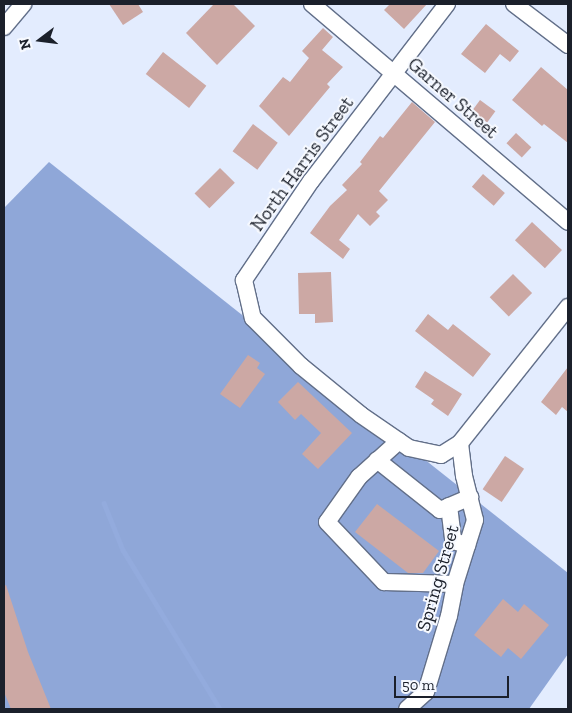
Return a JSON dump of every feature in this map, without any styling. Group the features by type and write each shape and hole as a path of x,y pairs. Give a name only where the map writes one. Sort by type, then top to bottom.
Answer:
{"street":[{"path":"4,27 23,4"},
{"name":"Garner Street","path":"312,4 568,222"},
{"name":"North Harris Street","path":"399,441 361,415 301,366 253,318 244,280 311,181 447,4"},
{"path":"514,4 568,46"},
{"path":"455,584 384,582 327,522 359,477 399,441 409,448 441,455 460,443 568,307"},
{"name":"Spring Street","path":"407,709 426,692 449,616 455,584 475,520 464,476 460,443"},
{"path":"377,460 444,508 453,541 467,545"},
{"path":"444,508 470,497"}],"shaded area":[{"path":"49,162 568,573 568,654 529,709 4,709 4,208"}],"building":[{"path":"109,4 138,4 143,12 123,25"},
{"path":"214,4 233,4 255,26 217,65 186,33"},
{"path":"390,4 427,4 404,29 384,10"},
{"path":"486,24 519,51 510,62 500,54 485,73 461,54"},
{"path":"323,28 333,37 322,50 343,67 327,84 330,87 289,136 259,106 283,77 290,82 309,58 302,51"},
{"path":"163,52 206,86 189,108 146,74"},
{"path":"541,67 568,90 568,143 544,124 542,126 512,100"},
{"path":"480,100 495,111 487,122 472,111"},
{"path":"412,102 435,122 379,191 388,200 376,212 380,216 370,226 358,214 339,240 350,249 343,259 310,233 330,206 347,190 342,185 362,164 360,162 380,136 383,138"},
{"path":"253,124 278,143 257,170 233,151"},
{"path":"516,133 531,147 522,158 506,143"},
{"path":"220,168 235,183 209,208 195,193"},
{"path":"483,174 505,193 494,206 472,187"},
{"path":"532,222 562,250 545,268 515,240"},
{"path":"331,272 333,322 315,323 315,314 299,314 298,273"},
{"path":"513,274 532,293 509,316 490,297"},
{"path":"428,314 448,330 453,324 491,354 473,377 415,331"},
{"path":"248,355 260,363 257,368 265,374 240,408 220,394"},
{"path":"568,367 568,412 562,407 556,415 541,402"},
{"path":"425,371 462,394 448,416 431,404 434,400 415,387"},
{"path":"298,382 352,433 318,469 302,454 321,433 301,414 295,420 278,402"},
{"path":"505,456 524,469 502,502 483,489"},
{"path":"377,504 439,551 423,573 408,573 355,532"},
{"path":"6,585 28,652 51,709 11,709 4,692 4,586"},
{"path":"503,599 518,612 524,604 549,625 521,659 508,648 501,657 474,635"}],"waterway":[{"path":"104,503 123,550 220,709"}]}
